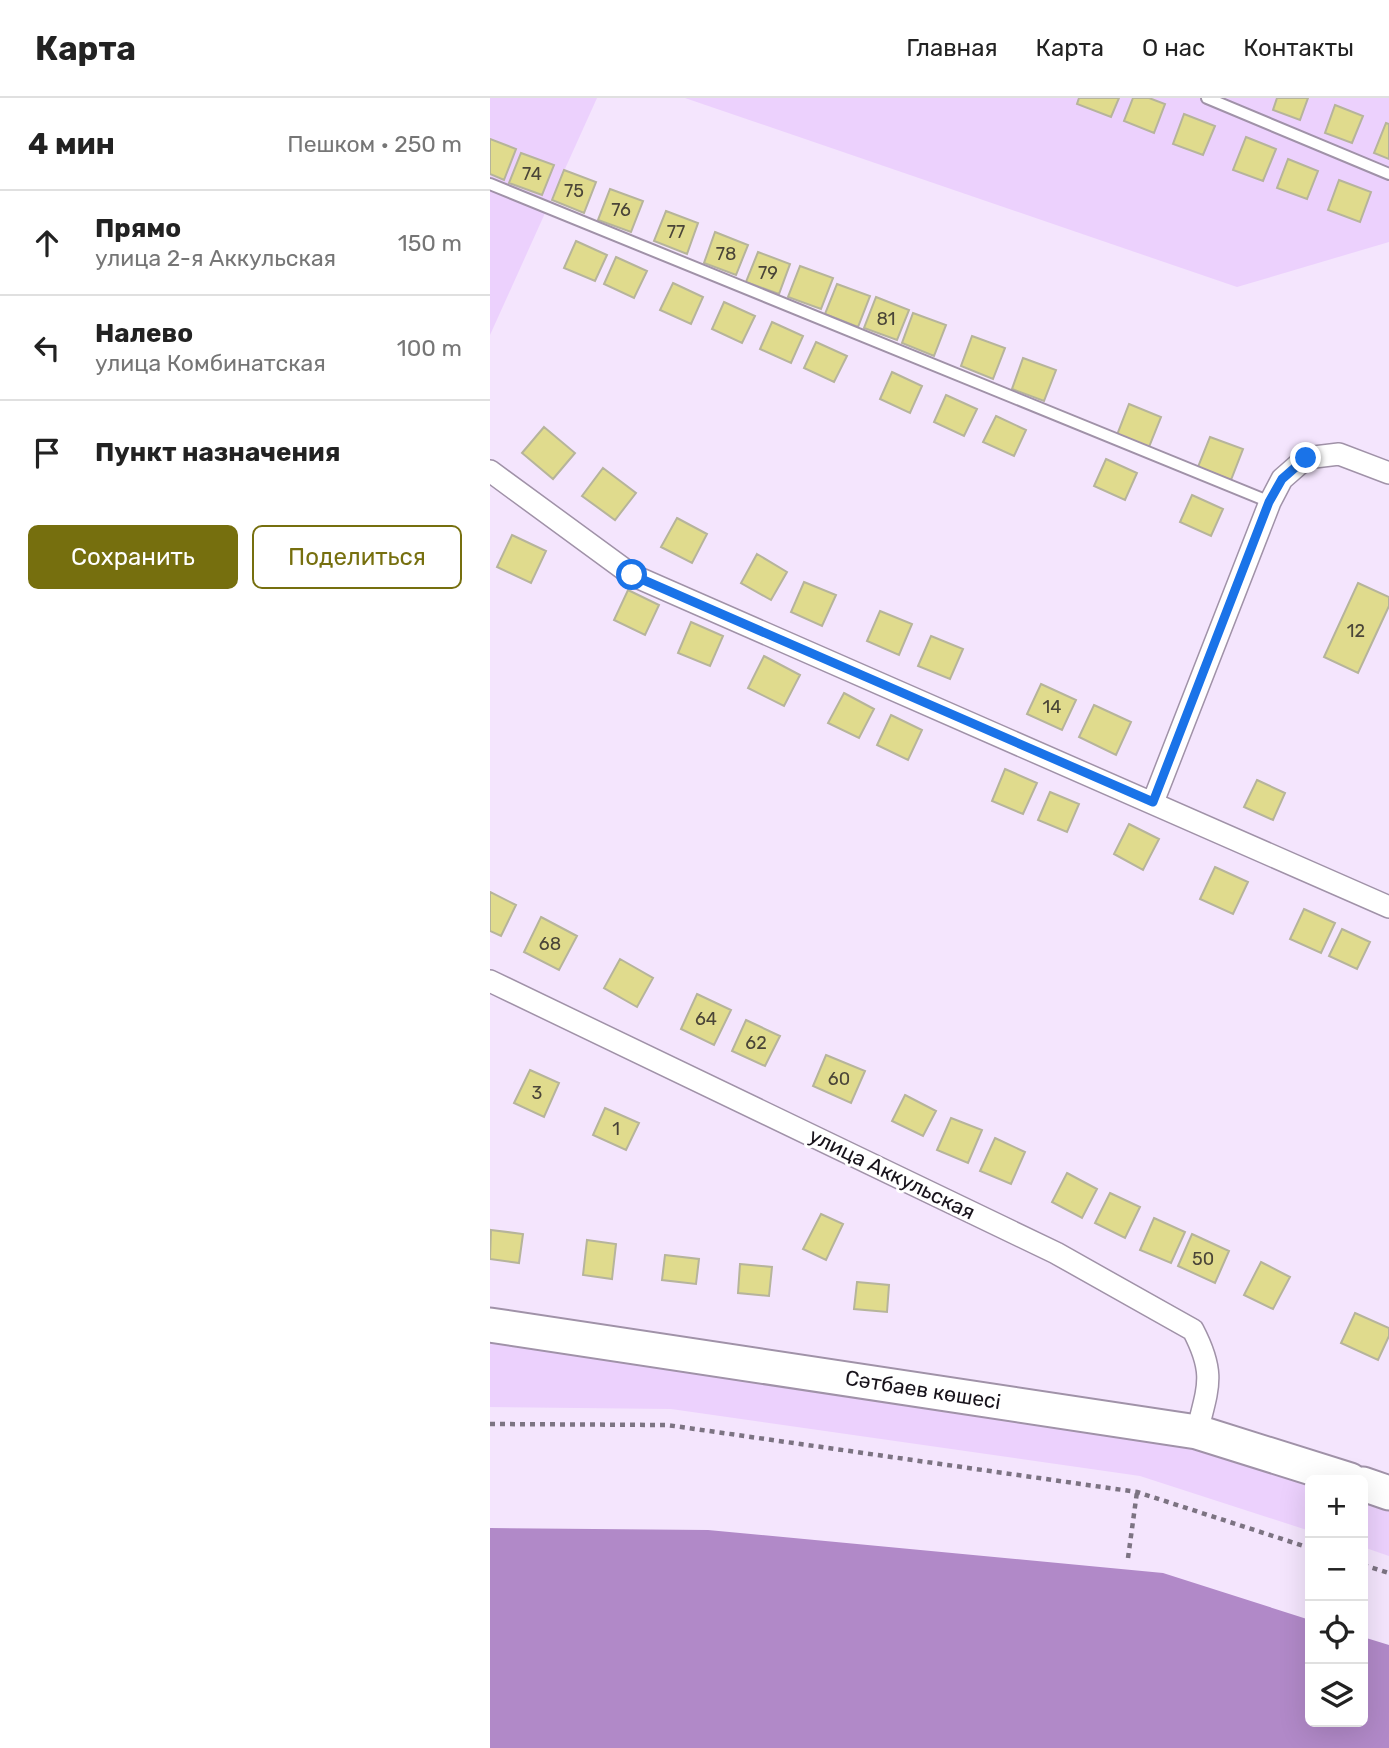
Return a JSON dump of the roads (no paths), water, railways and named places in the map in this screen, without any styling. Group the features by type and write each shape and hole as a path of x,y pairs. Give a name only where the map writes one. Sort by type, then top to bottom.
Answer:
{"main road":[{"name":"Сәтбаев көшесі","path":"490,1325 1197,1432 1334,1475"},
{"path":"1368,1486 1389,1493"}],"street":[{"path":"1153,802 1269,502 1282,479 1306,458 1339,454 1389,473"},
{"path":"490,471 632,575 1389,907"},
{"name":"улица Аккульская","path":"490,981 1056,1253 1193,1330 1204,1352 1209,1383 1197,1432"}],"lane":[{"path":"1207,98 1389,174"},
{"path":"490,184 1269,502"}]}
